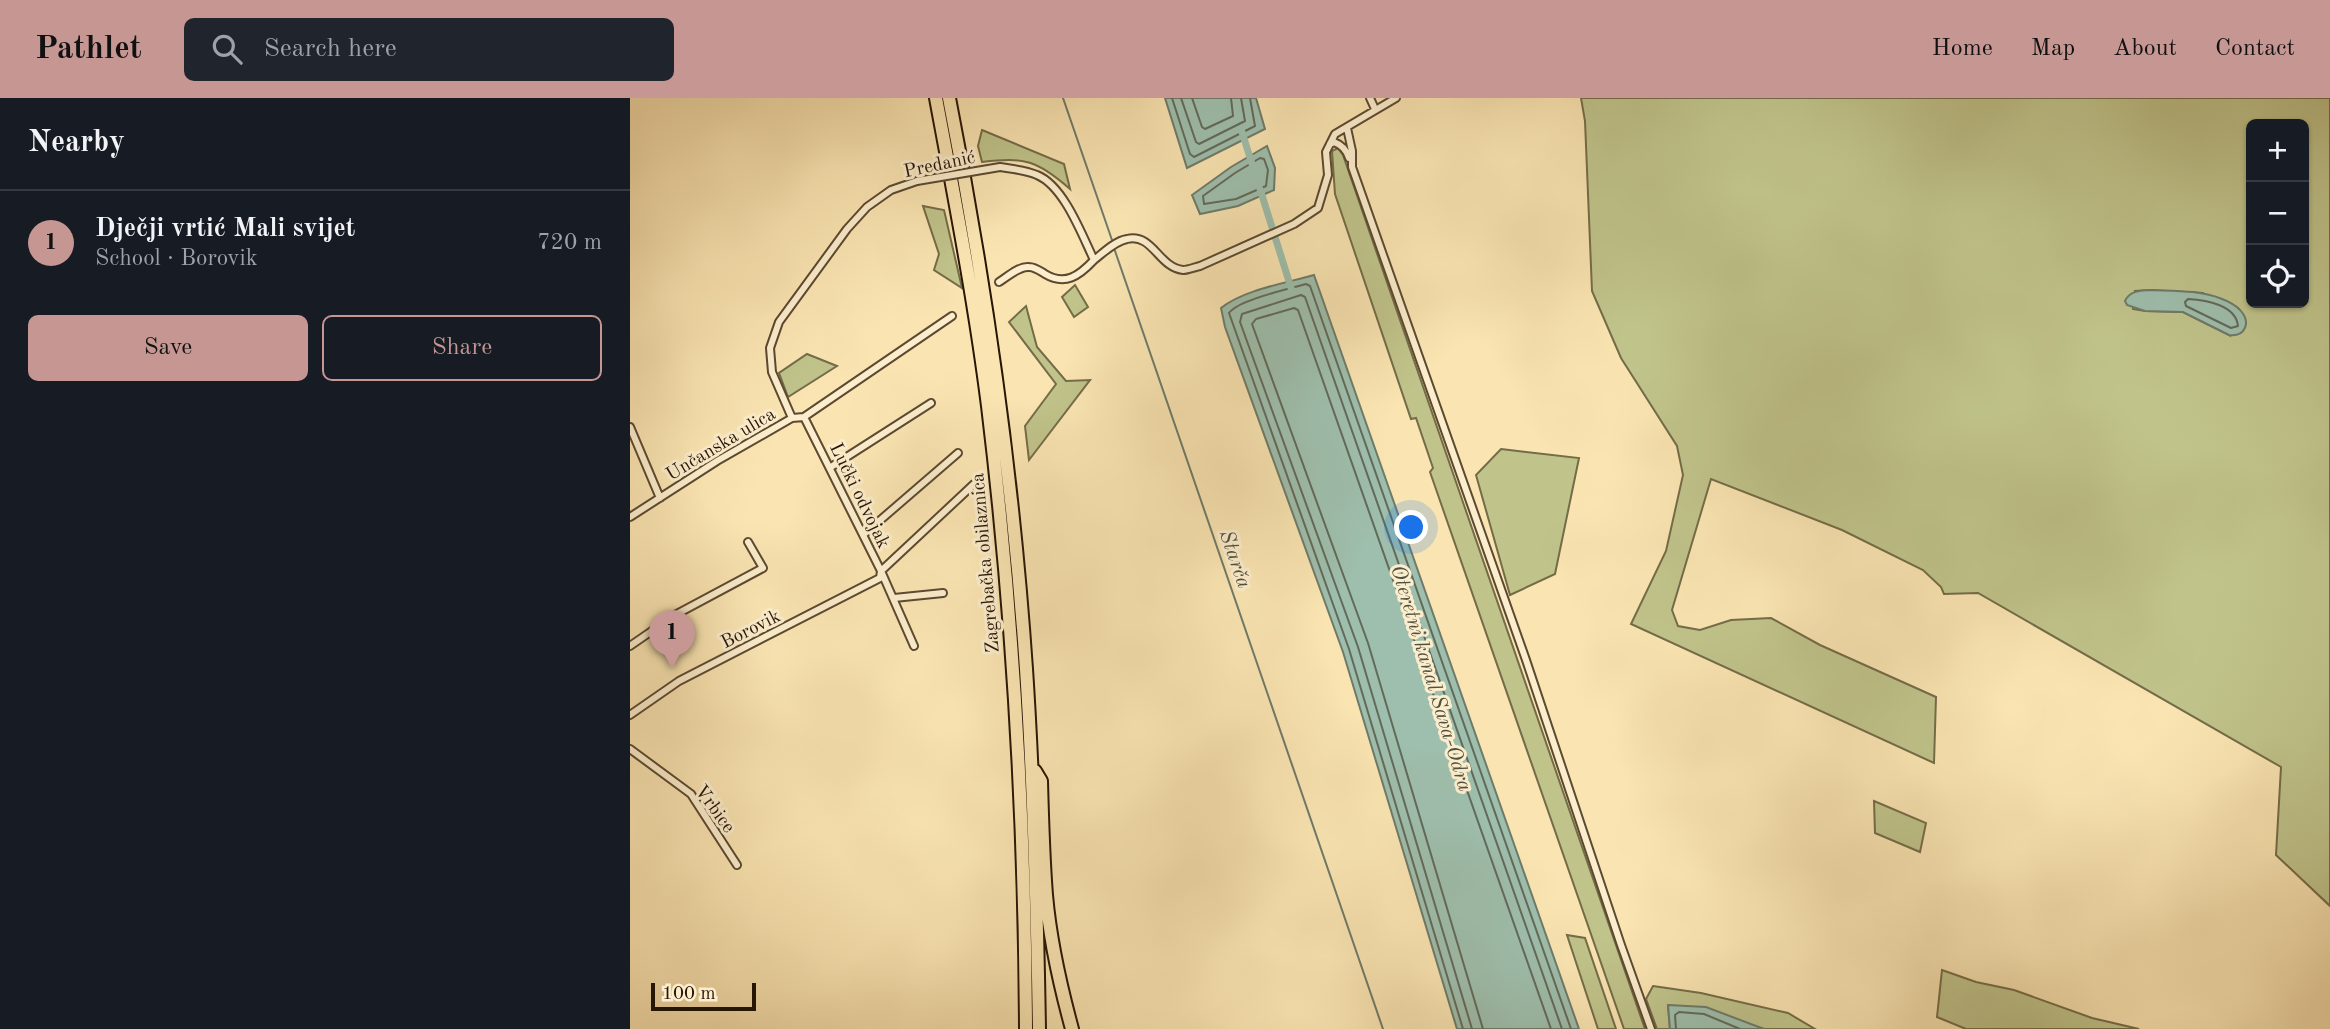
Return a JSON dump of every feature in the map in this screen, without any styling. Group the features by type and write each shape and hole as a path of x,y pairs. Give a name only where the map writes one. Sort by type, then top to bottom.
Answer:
{"highway":[{"name":"Zagrebačka obilaznica","path":"936,98 988,405 1012,665 1023,893 1026,1029"},
{"name":"Zagrebačka obilaznica","path":"949,98 979,261 1000,407 1021,611 1032,764 1039,1029"},
{"path":"1032,764 1041,781 1046,897 1051,935 1057,972 1072,1029"},
{"path":"1018,1029 1016,927 1023,893"}],"street":[{"path":"1370,98 1375,109"},
{"path":"999,282 1021,268 1028,267 1059,280 1069,279 1125,239 1144,239 1163,260 1184,270 1200,266 1284,228 1318,208 1328,175 1326,152 1335,134 1396,98"},
{"path":"1347,128 1352,167"},
{"path":"1329,144 1334,142 1347,152 1526,660 1651,1029"},
{"name":"Predanić","path":"792,418 772,372 769,348 779,322 847,229 867,207 891,190 917,181 1000,167 1040,176 1054,188 1070,210 1094,260"},
{"name":"Unčanska ulica","path":"804,417 952,316"},
{"path":"831,467 931,403"},
{"path":"792,418 804,417"},
{"name":"Lučki odvojak","path":"804,417 894,598 914,646"},
{"name":"Unčanska ulica","path":"630,517 717,461 792,418"},
{"path":"630,427 660,498"},
{"path":"863,535 958,453"},
{"path":"881,571 974,484"},
{"path":"630,646 676,615 763,568 748,542"},
{"name":"Borovik","path":"630,715 679,681 880,578 881,571"},
{"path":"894,598 943,593"},
{"name":"Vrbice","path":"630,749 691,794 737,865"}],"green space":[{"path":"1581,98 2330,98 2330,906 2276,855 2281,767 1978,593 1944,594 1941,587 1923,570 1842,530 1711,479 1672,610 1678,626 1700,630 1731,620 1771,618 1820,645 1936,697 1934,763 1631,624 1666,551 1683,475 1677,446 1621,358 1592,291 1585,121","holes":["2135,291 2203,293 2229,335 2183,312 2133,309"]},
{"path":"982,130 1064,164 1070,189 1039,166 1030,163 1009,160 982,162 978,146"},
{"path":"1338,148 1343,155 1645,1029 1624,1029 1430,472 1433,468 1416,418 1411,419 1335,194 1332,151"},
{"path":"923,206 944,210 962,288 934,270 939,254"},
{"path":"1075,285 1088,307 1074,317 1062,297"},
{"path":"1026,306 1037,347 1066,381 1090,380 1029,460 1025,426 1056,384 1009,322"},
{"path":"807,354 837,366 788,397 779,373"},
{"path":"1501,449 1579,458 1555,574 1510,595 1476,475"},
{"path":"1874,801 1926,823 1920,852 1875,833"},
{"path":"1567,935 1585,938 1616,1029 1598,1029"},
{"path":"1942,970 1976,982 2014,990 2092,1018 2139,1029 1966,1029 1937,1017"},
{"path":"1653,986 1701,993 1788,1013 1815,1029 1764,1029 1668,1005 1670,1029 1657,1029 1646,999"}],"water":[{"path":"1165,98 1256,98 1265,129 1187,168"},
{"path":"1267,146 1275,168 1274,190 1238,206 1200,214 1192,195 1231,167"},
{"path":"1314,275 1579,1029 1457,1029 1343,652 1225,327 1221,308 1241,296"},
{"path":"2151,290 2196,292 2224,300 2241,311 2246,320 2245,328 2239,334 2229,335 2183,312 2145,311 2127,305 2125,301 2130,295"},
{"path":"1668,1005 1706,1007 1764,1029 1670,1029"}],"waterway":[{"name":"Starča","path":"1063,98 1113,243"},
{"name":"Oteretni kanal Sava-Odra","path":"1242,132 1252,164"},
{"name":"Oteretni kanal Sava-Odra","path":"1260,189 1292,291"},
{"name":"Starča","path":"1114,248 1383,1029"}],"place":[{"name":"Dječji vrtić Mali svijet","path":"672,668"}]}
